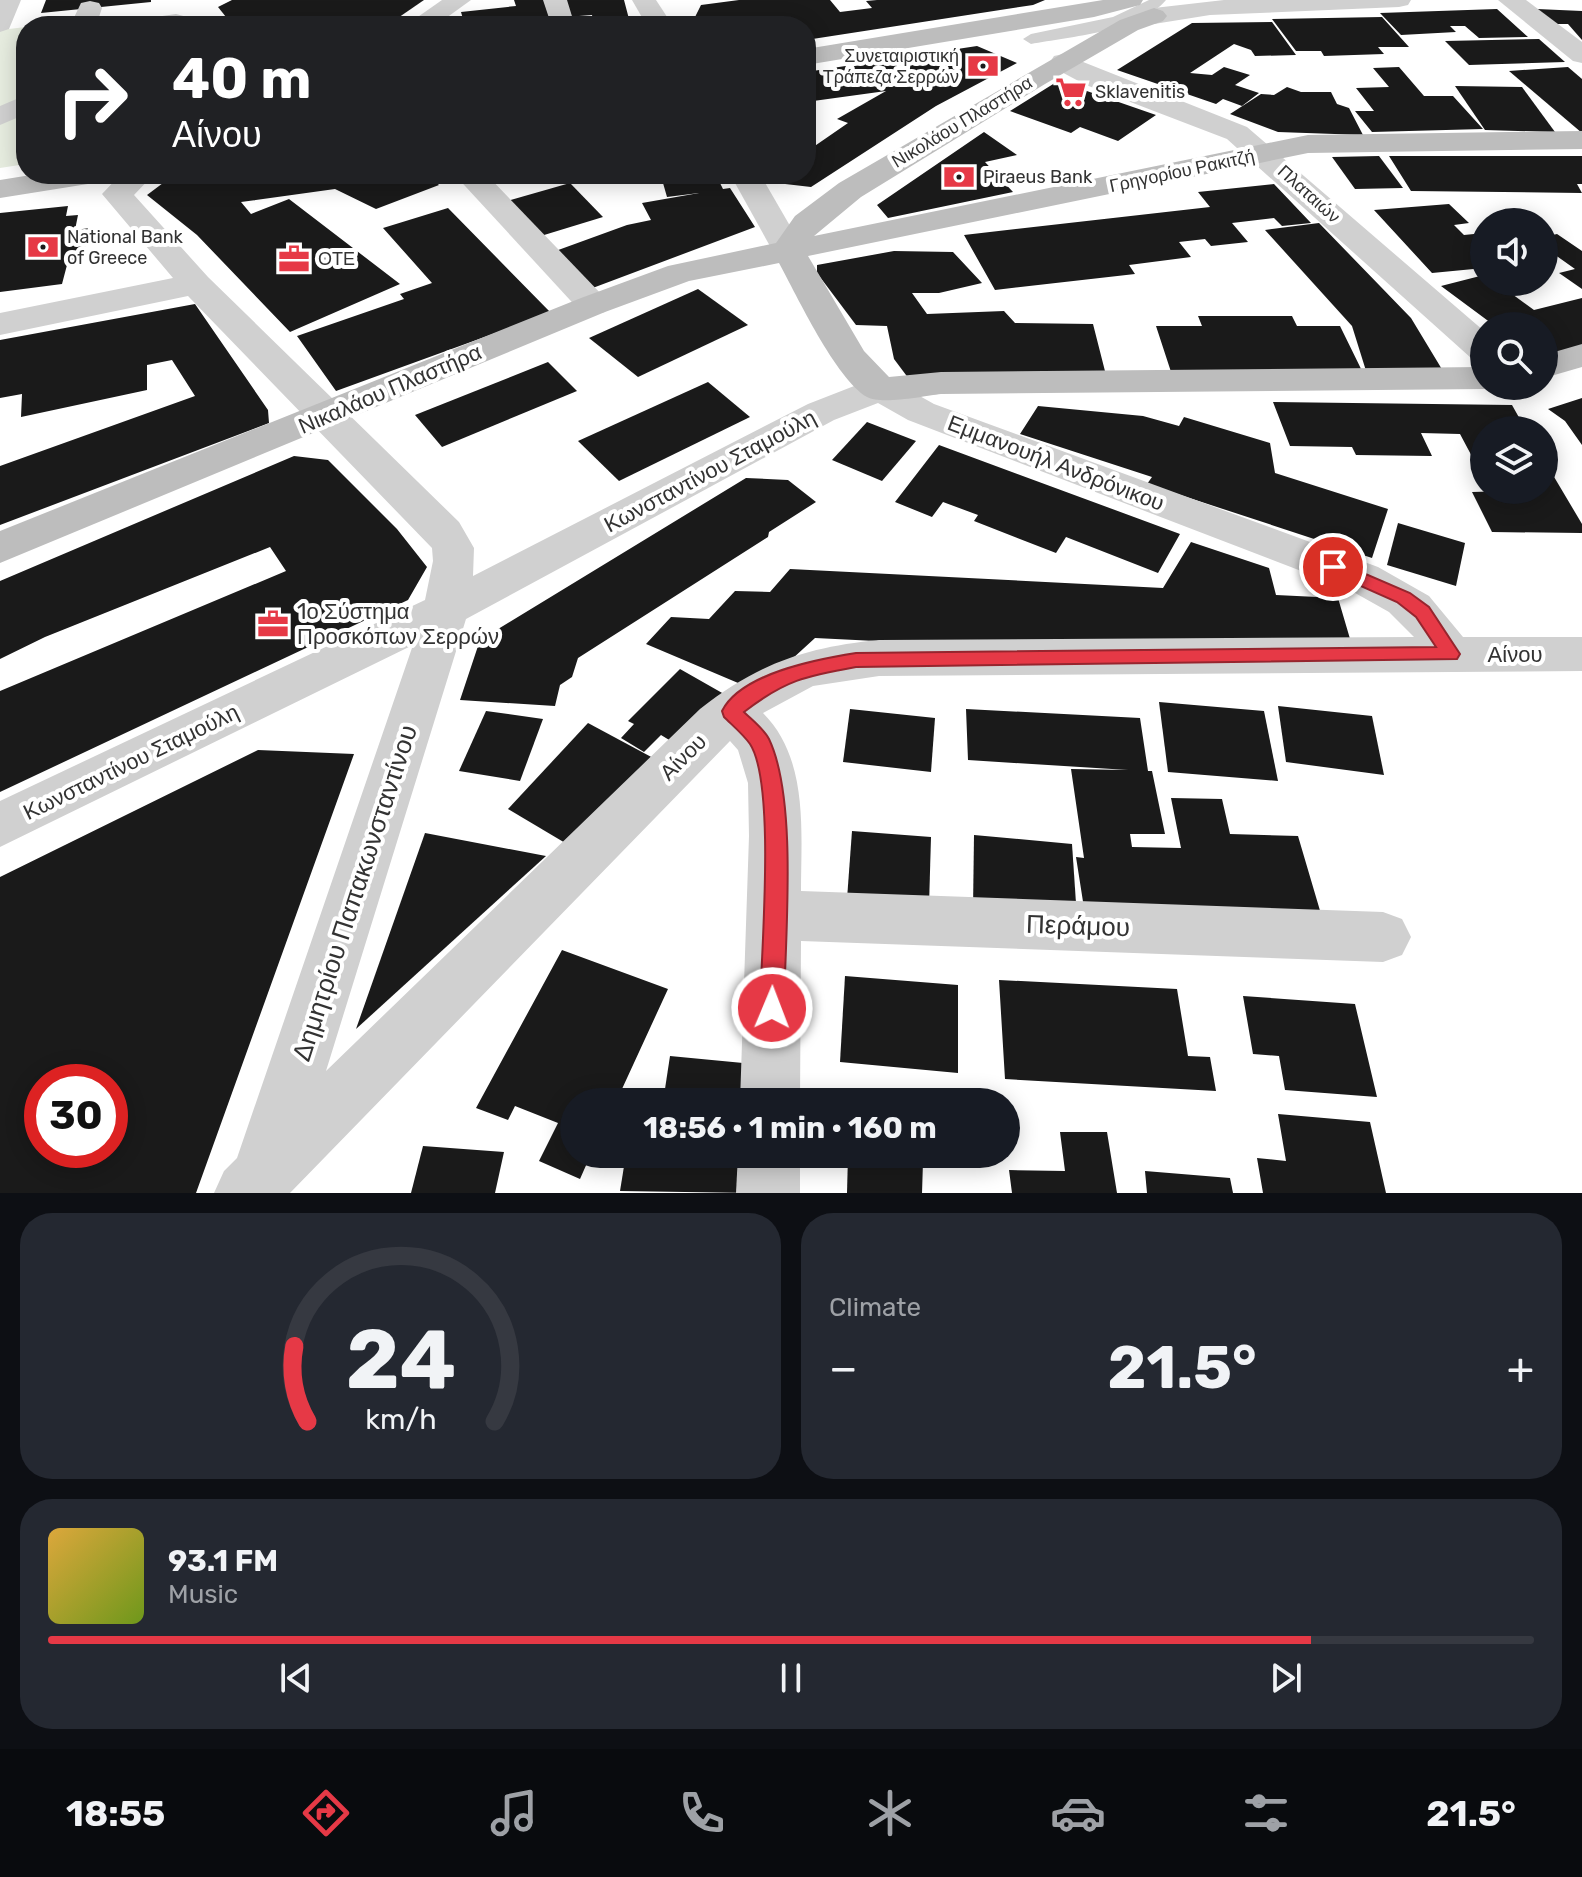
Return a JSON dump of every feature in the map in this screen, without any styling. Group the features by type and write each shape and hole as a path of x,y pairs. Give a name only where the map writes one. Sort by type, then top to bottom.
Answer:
{"street":[{"path":"0,24 9,0"},
{"path":"434,16 459,0"},
{"path":"816,56 1022,31 1094,10 1148,5 1200,8 1399,0"},
{"path":"1510,0 1582,55"},
{"name":"Νικολάου Πλαστήρα","path":"788,250 806,223 830,204 1129,25 1148,5"},
{"path":"1022,31 1063,62"},
{"name":"Πλαταιών","path":"1063,62 1096,79 1232,130 1470,338"},
{"name":"Γρηγορίου Ρακιτζή","path":"788,250 1322,143 1582,140"},
{"path":"0,189 31,184"},
{"name":"Δημητρίου Παπακωνσταντίνου","path":"128,184 117,194 196,284 451,542 454,561 447,609 257,1189"},
{"path":"478,184 593,305"},
{"name":"Εμμανουήλ Ανδρόνικου","path":"751,184 849,357 880,389 921,412 1363,578 1403,598 1422,612 1450,654"},
{"name":"Νικαλάου Πλαστήρα","path":"0,548 593,305 680,273 788,250"},
{"path":"0,324 196,284"},
{"path":"1558,363 1582,355"},
{"name":"Κωνσταντίνου Σταμούλη","path":"0,825 447,609 801,422 880,389 941,383 1470,378"},
{"name":"Αίνου","path":"257,1189 731,711 757,691 796,671 856,660 1582,654"},
{"path":"731,711 760,741 770,769 775,836 770,1088"},
{"name":"Περάμου","path":"774,915 1383,937"},
{"path":"768,1193 769,1168"}],"shaded area":[{"path":"16,28 16,166 0,168 0,30"}],"building":[{"path":"46,0 151,0 151,2 41,13"},
{"path":"232,0 424,0 401,16 225,16 218,7"},
{"path":"514,0 546,0 552,16 462,16 461,12 516,6"},
{"path":"564,0 624,0 628,16 592,15 566,16"},
{"path":"739,0 830,0 840,12 872,8 866,1 877,0 1045,0 1033,5 816,38 816,16 696,16 701,5"},
{"path":"1497,9 1528,37 1479,38 1465,26 1450,26 1456,32 1401,35 1380,13"},
{"path":"1537,9 1582,11 1582,40 1568,24 1549,24"},
{"path":"1382,17 1409,47 1378,47 1384,54 1324,56 1321,51 1296,51 1272,19"},
{"path":"1272,22 1296,55 1255,56 1251,50 1234,44 1190,73 1212,75 1224,67 1250,75 1235,85 1259,93 1242,106 1223,99 1216,104 1117,70 1192,23"},
{"path":"1539,39 1565,62 1469,65 1445,41"},
{"path":"977,46 1017,63 936,106 816,184 816,145 848,123 837,119 886,91 816,101 816,70"},
{"path":"1399,67 1424,96 1453,96 1483,129 1372,132 1355,111 1374,111 1356,88 1389,87 1373,68"},
{"path":"1568,67 1582,79 1582,133 1509,71"},
{"path":"1058,81 1156,115 1118,141 1080,127 1071,133 1010,111"},
{"path":"1455,86 1522,87 1555,132 1485,130"},
{"path":"1287,87 1301,92 1331,92 1337,104 1349,108 1363,135 1278,132 1230,114 1261,94 1274,95"},
{"name":"Piraeus Bank","path":"984,132 1017,155 985,162 1013,192 888,218 877,205"},
{"path":"1379,156 1403,188 1355,189 1332,157"},
{"path":"1389,156 1582,156 1582,184 1577,184 1582,193 1411,191"},
{"name":"ΟΤΕ","path":"162,184 439,185 376,209 335,189 241,202 251,214 289,199 400,284 290,332 197,235 147,195"},
{"path":"571,184 603,217 531,239 500,203"},
{"path":"663,184 720,184 723,189 730,188 755,227 590,289 550,253 627,225 651,220 642,203 699,193 667,197"},
{"path":"785,184 816,184 811,187"},
{"path":"1274,184 1311,223 1282,226 1274,218 1232,223 1248,242 1211,246 1205,239 1179,242 1191,257 1129,265 1135,274 995,290 964,235 1210,207 1198,192"},
{"path":"1449,204 1469,223 1454,225 1464,235 1470,234 1470,269 1432,273 1374,210"},
{"name":"National Bank of Greece","path":"68,206 66,216 78,215 75,230 90,228 81,264 67,265 62,284 0,292 0,213"},
{"path":"448,208 551,313 336,391 297,336 404,299 400,294 432,283 383,228"},
{"path":"1319,223 1411,318 1443,371 1367,374 1352,326 1265,230"},
{"path":"1558,235 1582,251 1582,289 1559,273 1575,269 1558,257"},
{"path":"894,251 953,252 982,283 939,293 912,293 927,314 1004,311 1015,323 1093,324 1107,379 912,383 894,359 887,326 856,325 817,273 817,265"},
{"path":"1470,279 1470,296 1515,296 1534,310 1582,298 1582,355 1558,360 1558,312 1476,312 1441,286"},
{"path":"698,289 748,325 638,377 589,338"},
{"path":"195,304 268,410 269,423 0,525 0,466 195,396 172,360 147,365 147,390 21,417 22,394 0,398 0,340"},
{"path":"1198,316 1292,316 1297,326 1340,326 1366,379 1173,378 1156,326 1202,326"},
{"path":"548,362 577,391 442,447 415,415"},
{"path":"708,382 750,417 619,481 578,441"},
{"path":"1582,398 1582,445 1565,421 1548,409"},
{"path":"1273,402 1512,405 1518,416 1470,416 1470,453 1460,434 1421,433 1432,456 1356,455 1352,447 1290,446"},
{"path":"1038,406 1143,416 1179,426 1184,417 1270,443 1275,473 1388,509 1372,558 1147,484 1152,477 1020,434"},
{"path":"867,422 916,441 882,481 832,460"},
{"path":"939,445 1180,534 1158,573 1066,537 1056,553 974,521 978,515 943,502 932,517 895,502"},
{"path":"294,456 328,460 397,529 427,567 408,600 0,792 0,691 286,571 270,547 45,637 0,659 0,581"},
{"path":"746,478 788,480 816,502 769,532 768,537 578,658 572,677 560,685 555,706 460,700 480,640"},
{"path":"1558,484 1582,524 1582,533 1492,532 1478,504 1558,504"},
{"path":"1398,523 1465,543 1456,586 1387,565"},
{"path":"1191,542 1269,568 1276,595 1338,598 1353,649 1185,656 815,638 757,691 646,644 671,617 709,619 735,591 770,592 790,569 1163,588"},
{"path":"680,669 731,698 684,749 661,735 644,752 621,738 634,724 628,721"},
{"path":"1159,702 1264,711 1278,781 1168,772"},
{"path":"1278,706 1372,716 1384,775 1286,762"},
{"path":"850,709 935,718 931,772 843,762"},
{"path":"966,709 1140,718 1148,771 1152,771 1165,834 1130,834 1132,847 1181,848 1171,798 1222,799 1230,834 1298,836 1321,914 1084,908 1076,857 1084,858 1071,769 1128,770 968,760"},
{"path":"486,711 543,719 520,781 459,771"},
{"path":"588,723 655,759 577,850 508,809"},
{"path":"258,750 354,754 196,1193 0,1193 0,877"},
{"path":"852,831 931,837 929,906 847,899"},
{"path":"425,833 546,856 356,1029"},
{"path":"974,835 1072,844 1077,918 973,909"},
{"path":"562,950 668,989 622,1088 560,1088 560,1168 585,1168 580,1179 539,1161 558,1123 515,1106 508,1120 476,1108"},
{"path":"845,976 958,985 958,1073 840,1062"},
{"path":"999,980 1177,989 1188,1056 1210,1057 1216,1091 1005,1079"},
{"path":"1243,996 1355,1004 1377,1097 1285,1090 1279,1056 1253,1054"},
{"path":"670,1056 764,1065 762,1088 665,1088"},
{"path":"1278,1114 1370,1122 1386,1193 1263,1193 1257,1158 1286,1161"},
{"path":"1060,1132 1107,1132 1117,1193 1012,1193 1009,1170 1065,1171"},
{"path":"423,1146 504,1152 495,1193 411,1193"},
{"path":"624,1168 753,1168 750,1193 620,1191"},
{"path":"848,1168 923,1168 922,1193 847,1193"},
{"path":"1145,1171 1230,1178 1233,1193 1147,1193"}],"place":[{"name":"Συνεταιριστική Τράπεζα Σερρών","path":"983,66"},
{"name":"Sklavenitis","path":"1071,92"},
{"name":"Piraeus Bank","path":"959,177"},
{"name":"National Bank of Greece","path":"43,247"},
{"name":"ΟΤΕ","path":"294,259"},
{"name":"1ο Σύστημα Προσκόπων Σερρών","path":"273,624"}],"route":[{"path":"772,1008 773,783 760,741 731,711 757,691 796,671 823,664 879,658 1450,654 1422,612 1403,598 1333,567"}]}
